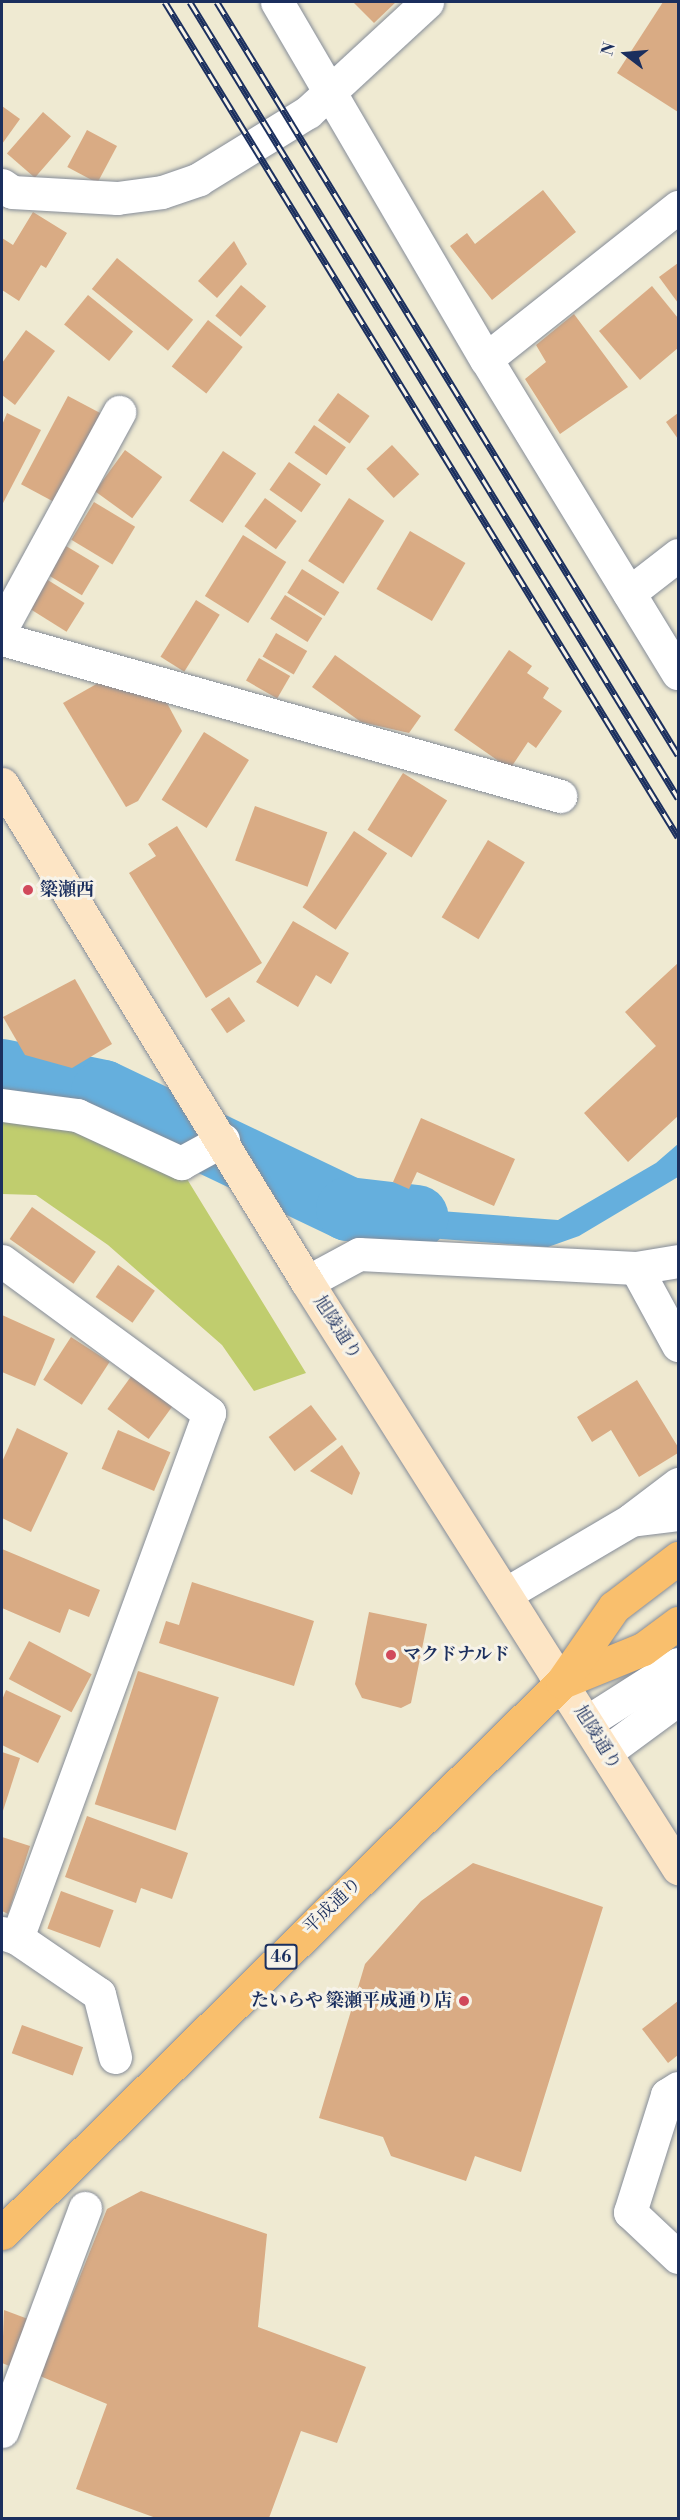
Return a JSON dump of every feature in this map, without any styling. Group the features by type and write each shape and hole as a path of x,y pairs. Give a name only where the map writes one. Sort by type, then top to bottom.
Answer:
{"main road":[{"name":"平成通り","path":"2,2233 562,1682 614,1607 678,1558"},
{"name":"平成通り","path":"562,1682 643,1649 678,1623"}],"street":[{"path":"278,2 486,359 678,673"},
{"path":"5,191 117,198 162,192 237,158 331,94 427,2"},
{"path":"486,359 678,207"},
{"path":"2,627 119,412"},
{"path":"630,593 678,555"},
{"path":"2,639 560,796"},
{"name":"旭陵通り","path":"2,784 223,1140 307,1282 507,1593 678,1868"},
{"path":"2,1105 76,1115 182,1163 223,1140"},
{"path":"307,1282 359,1254 636,1268 678,1261"},
{"path":"2,1261 209,1413 9,1935 99,1994 115,2057"},
{"path":"636,1268 678,1345"},
{"path":"507,1593 631,1520 678,1484"},
{"path":"631,1520 678,1514"},
{"path":"588,1722 678,1664"},
{"path":"606,1752 678,1699"},
{"path":"678,2088 667,2095 630,2212 678,2257"},
{"path":"2,2431 85,2208"}],"green space":[{"path":"2,1118 74,1127 187,1179 306,1373 254,1391 222,1345 108,1245 36,1195 2,1194"}],"water":[{"path":"2,1059 105,1083 148,1100 169,1133 100,1102 2,1080"},
{"path":"678,1144 678,1177 579,1236 548,1247 441,1239 341,1219 313,1174 374,1206 558,1220 656,1163"}],"building":[{"path":"353,2 396,2 374,23"},
{"path":"663,2 678,2 678,112 617,73"},
{"path":"2,106 20,119 2,144"},
{"path":"43,112 71,136 35,178 7,154"},
{"path":"87,130 117,146 97,183 67,167"},
{"path":"543,190 576,232 492,300 450,246 467,233 475,244"},
{"path":"33,212 67,233 46,268 41,265 19,301 2,290 2,238 13,245"},
{"path":"234,241 247,264 217,298 198,281"},
{"path":"117,258 193,320 168,351 92,289"},
{"path":"678,263 678,303 659,277"},
{"path":"241,285 266,306 241,337 215,316"},
{"path":"652,286 678,318 678,348 640,380 599,331"},
{"path":"88,295 133,332 109,361 64,325"},
{"path":"574,314 628,387 560,434 525,379 546,362 536,345"},
{"path":"208,320 243,347 206,394 172,366"},
{"path":"26,330 55,351 15,405 2,395 2,363"},
{"path":"338,393 370,416 350,443 318,421"},
{"path":"68,396 102,414 55,502 21,484"},
{"path":"7,413 41,430 2,505 2,425"},
{"path":"678,413 678,439 666,422"},
{"path":"314,425 346,447 326,475 294,453"},
{"path":"392,445 419,474 394,498 366,469"},
{"path":"125,450 162,477 132,518 95,491"},
{"path":"223,451 256,473 223,523 189,501"},
{"path":"289,462 321,484 301,512 269,490"},
{"path":"265,498 297,521 276,549 244,526"},
{"path":"349,498 384,521 343,584 308,561"},
{"path":"94,502 135,527 112,564 71,540"},
{"path":"410,531 465,563 432,621 376,589"},
{"path":"243,535 286,562 248,623 205,596"},
{"path":"66,546 99,566 82,595 48,575"},
{"path":"302,569 339,592 324,616 287,593"},
{"path":"43,577 85,603 67,632 25,606"},
{"path":"285,595 322,618 307,642 270,619"},
{"path":"196,600 220,615 184,672 160,657"},
{"path":"276,633 307,651 294,674 262,656"},
{"path":"509,650 532,666 527,673 549,688 543,698 562,711 536,748 528,742 510,769 454,730"},
{"path":"335,655 421,716 409,733 361,722 312,687"},
{"path":"259,658 290,676 277,699 246,681"},
{"path":"107,678 160,690 182,731 138,801 126,807 63,703"},
{"path":"204,732 249,760 207,828 162,800"},
{"path":"403,773 447,801 412,857 367,830"},
{"path":"255,806 327,832 308,887 235,861"},
{"path":"177,826 262,963 206,998 129,873 156,856 148,844"},
{"path":"354,831 387,853 336,930 303,907"},
{"path":"488,840 525,862 479,939 442,917"},
{"path":"293,921 349,953 331,984 316,975 298,1007 256,982"},
{"path":"678,963 678,1116 628,1162 584,1113 656,1046 625,1012"},
{"path":"75,979 112,1044 72,1068 25,1055 3,1017"},
{"path":"229,997 245,1021 227,1033 211,1009"},
{"path":"421,1118 515,1159 494,1206 417,1172 409,1189 393,1182"},
{"path":"32,1207 96,1252 74,1284 10,1239"},
{"path":"118,1265 155,1291 132,1323 96,1297"},
{"path":"2,1315 55,1339 35,1386 2,1372"},
{"path":"71,1337 110,1362 82,1405 43,1380"},
{"path":"135,1371 176,1401 149,1439 107,1409"},
{"path":"637,1380 678,1447 678,1453 639,1477 611,1430 592,1442 577,1417"},
{"path":"311,1405 337,1439 295,1471 269,1437"},
{"path":"17,1428 68,1453 31,1532 2,1518 2,1462"},
{"path":"118,1430 170,1452 154,1491 102,1469"},
{"path":"342,1445 360,1473 352,1495 310,1471"},
{"path":"2,1549 100,1590 89,1617 69,1609 60,1633 2,1608"},
{"path":"192,1582 314,1621 294,1686 159,1643 166,1621 179,1625"},
{"path":"369,1612 427,1624 411,1703 401,1708 362,1698 355,1684"},
{"path":"29,1641 92,1674 72,1712 9,1679"},
{"path":"138,1671 219,1697 176,1830 95,1804"},
{"path":"6,1690 61,1716 38,1763 2,1745 2,1700"},
{"path":"2,1752 20,1758 2,1814"},
{"path":"87,1816 188,1853 172,1899 141,1888 136,1903 65,1877"},
{"path":"2,1837 30,1846 8,1914 2,1911"},
{"name":"たいらや 簗瀬平成通り店","path":"473,1863 603,1907 521,2172 475,2156 466,2181 391,2156 383,2137 319,2118 365,1964 421,1901"},
{"path":"61,1891 114,1910 100,1948 47,1929"},
{"path":"678,2001 678,2055 668,2063 642,2029"},
{"path":"22,2025 83,2047 73,2075 12,2053"},
{"path":"141,2191 267,2234 258,2327 366,2367 337,2443 301,2431 269,2518 156,2518 76,2489 107,2404 40,2376 107,2209"},
{"path":"4,2310 36,2322 17,2369 2,2363"}],"waterway":[{"path":"2,1071 103,1092 348,1209 417,1217"}],"railway":[{"path":"165,2 678,837"},
{"path":"190,2 678,798"},
{"path":"217,2 678,755"}],"place":[{"name":"簗瀬西","path":"28,890"},
{"name":"マクドナルド","path":"391,1655"},
{"name":"たいらや 簗瀬平成通り店","path":"464,2001"}]}
